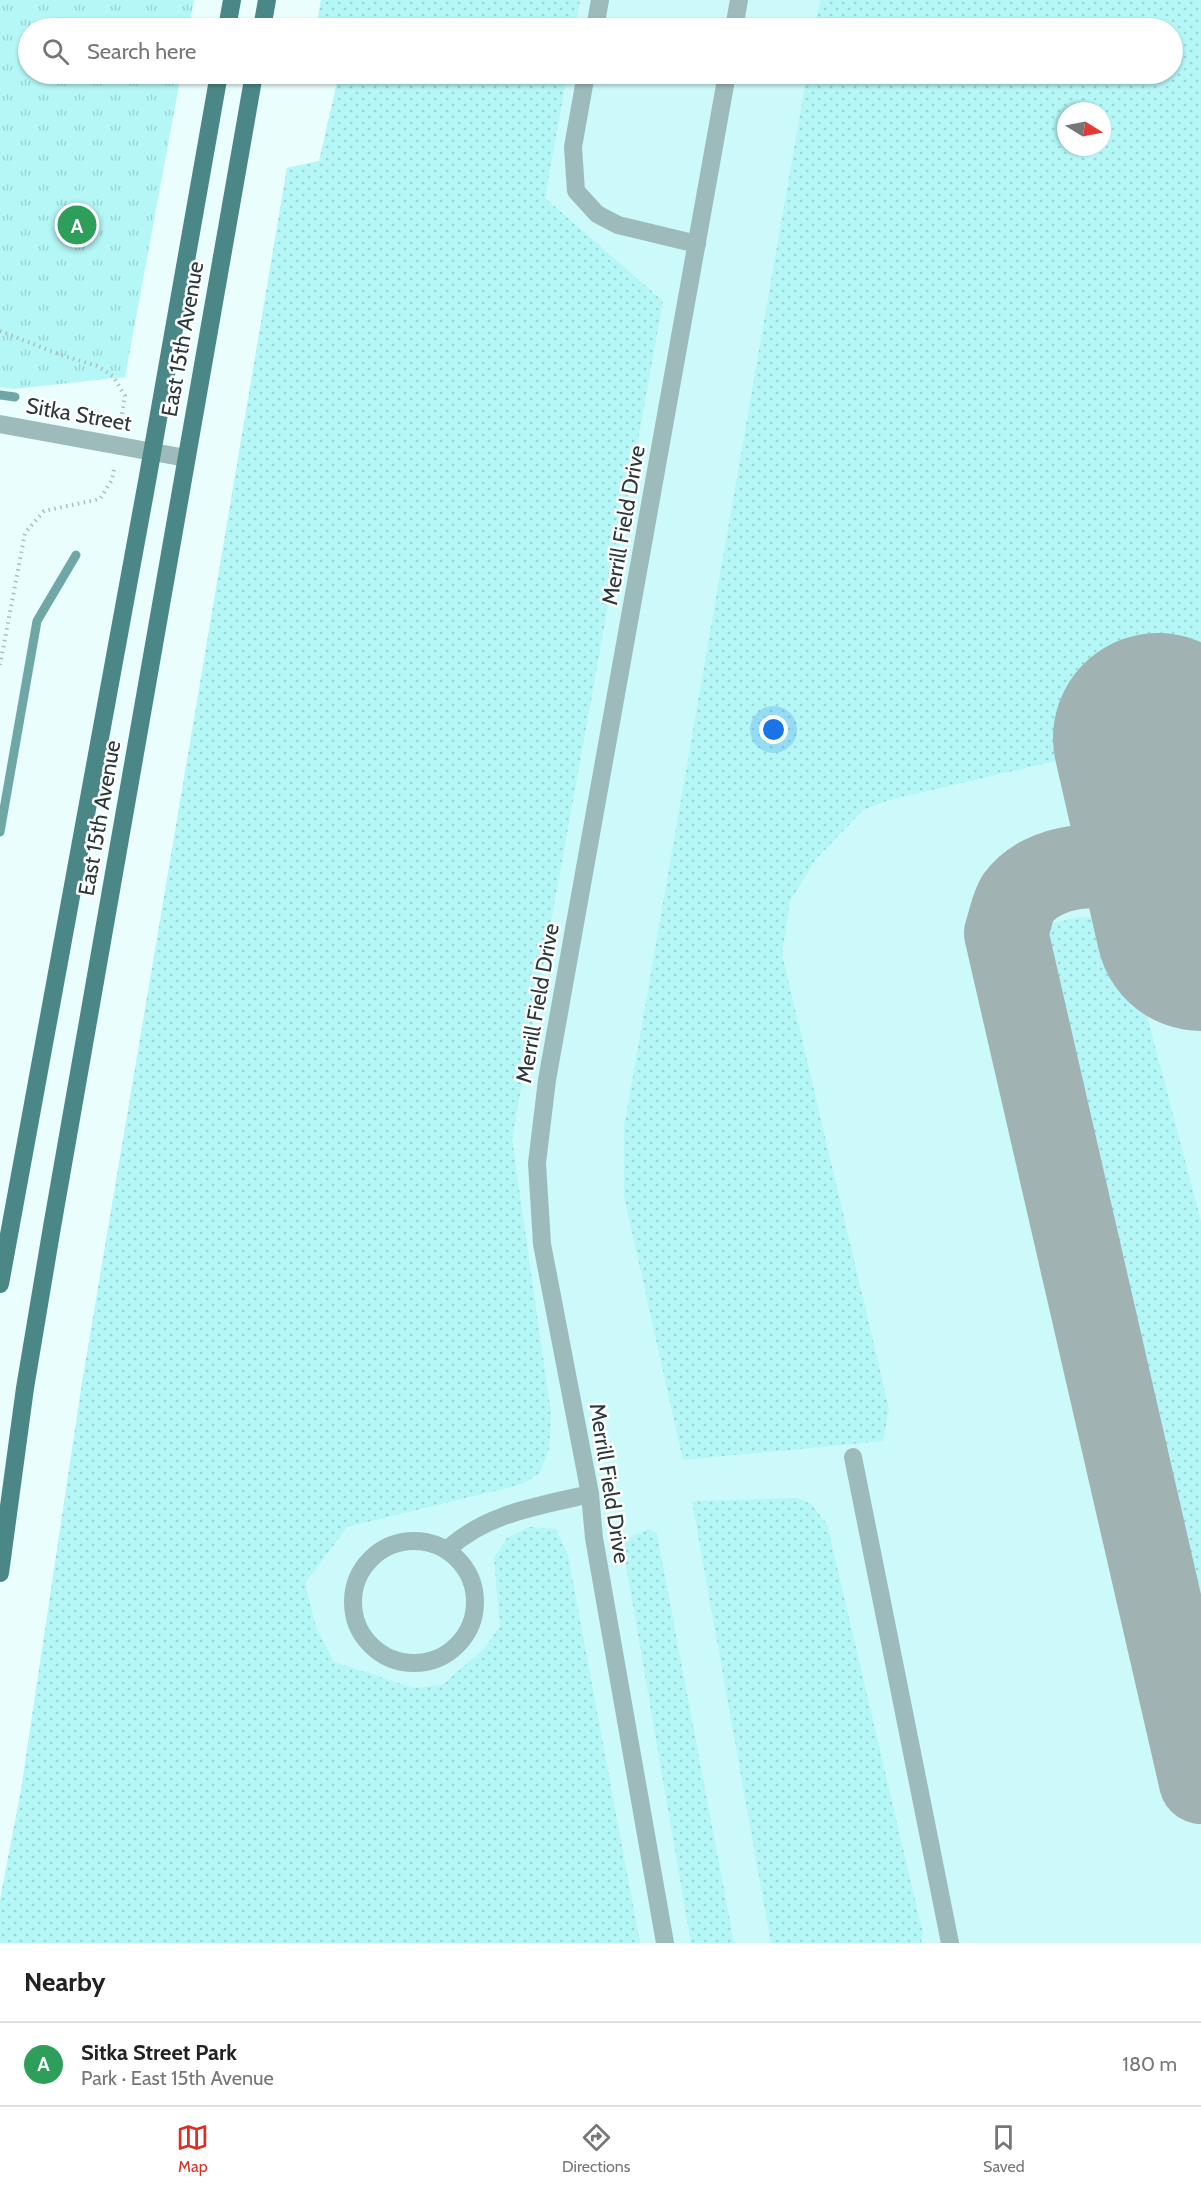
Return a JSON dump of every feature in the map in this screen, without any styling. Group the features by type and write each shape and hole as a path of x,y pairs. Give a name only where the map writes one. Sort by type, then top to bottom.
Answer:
{"main road":[{"path":"229,18 232,0"},
{"path":"264,18 267,0"},
{"name":"East 15th Avenue","path":"0,1284 217,84"},
{"name":"East 15th Avenue","path":"0,1572 25,1388 48,1250 252,84"}],"street":[{"path":"596,18 600,0"},
{"path":"736,18 739,0"},
{"path":"584,84 573,147 576,190 597,214 618,225 697,244"},
{"name":"Merrill Field Drive","path":"664,1943 594,1538 590,1494 542,1244 537,1163 547,1080 725,84"},
{"name":"Sitka Street","path":"0,424 186,458"},
{"path":"853,1457 950,1943"},
{"path":"447,1550 466,1534 500,1517 524,1509 590,1494"},
{"path":"400,1541 429,1542 447,1550 467,1570 473,1588 475,1608 463,1638 447,1653 428,1662 396,1661 377,1651 363,1636 354,1617 352,1596 361,1569 382,1549 400,1541"}],"path":[{"path":"0,331 61,355 97,366 113,376 125,396 112,480 99,499 44,511 25,533 0,665"}],"shaded area":[{"path":"321,0 1201,0 1201,1943 0,1943 0,1900 21,1790 82,1383 287,168 319,161 337,84 1183,84 1183,18 318,18"}],"green space":[{"path":"0,0 194,0 191,18 18,18 18,84 179,84 125,377 14,389 0,387"},
{"path":"321,0 580,0 577,18 318,18"},
{"path":"821,0 1201,0 1201,727 889,800 863,810 816,859 790,901 782,954 889,1409 883,1441 683,1460 624,1196 624,1128 805,84 1183,84 1183,18 816,18"},
{"path":"337,84 565,84 545,198 663,301 512,1139 551,1414 549,1450 539,1474 522,1484 347,1527 305,1583 316,1628 334,1662 414,1688 442,1685 484,1649 500,1626 494,1558 507,1538 530,1527 556,1529 568,1555 640,1943 0,1943 0,1900 21,1790 82,1383 287,168 319,161"},
{"path":"1079,917 1104,918 1128,944 1201,1221 1201,1628 1032,981 1034,954 1050,924"},
{"path":"798,1498 811,1504 827,1524 923,1934 921,1943 771,1943 692,1501"},
{"path":"649,1529 657,1534 734,1943 691,1943 624,1553 625,1539"}],"waterway":[{"path":"0,395 15,397"},
{"path":"0,832 37,621 76,555"}],"taxiway":[{"path":"1201,971 1180,930 1154,892 1141,879 1111,868 1093,866 1076,868 1058,871 1043,878 1018,898 1006,933 1201,1782"}],"runway":[{"path":"1158,738 1201,926"}],"place":[{"name":"Sitka Street Park","path":"77,225"}]}
